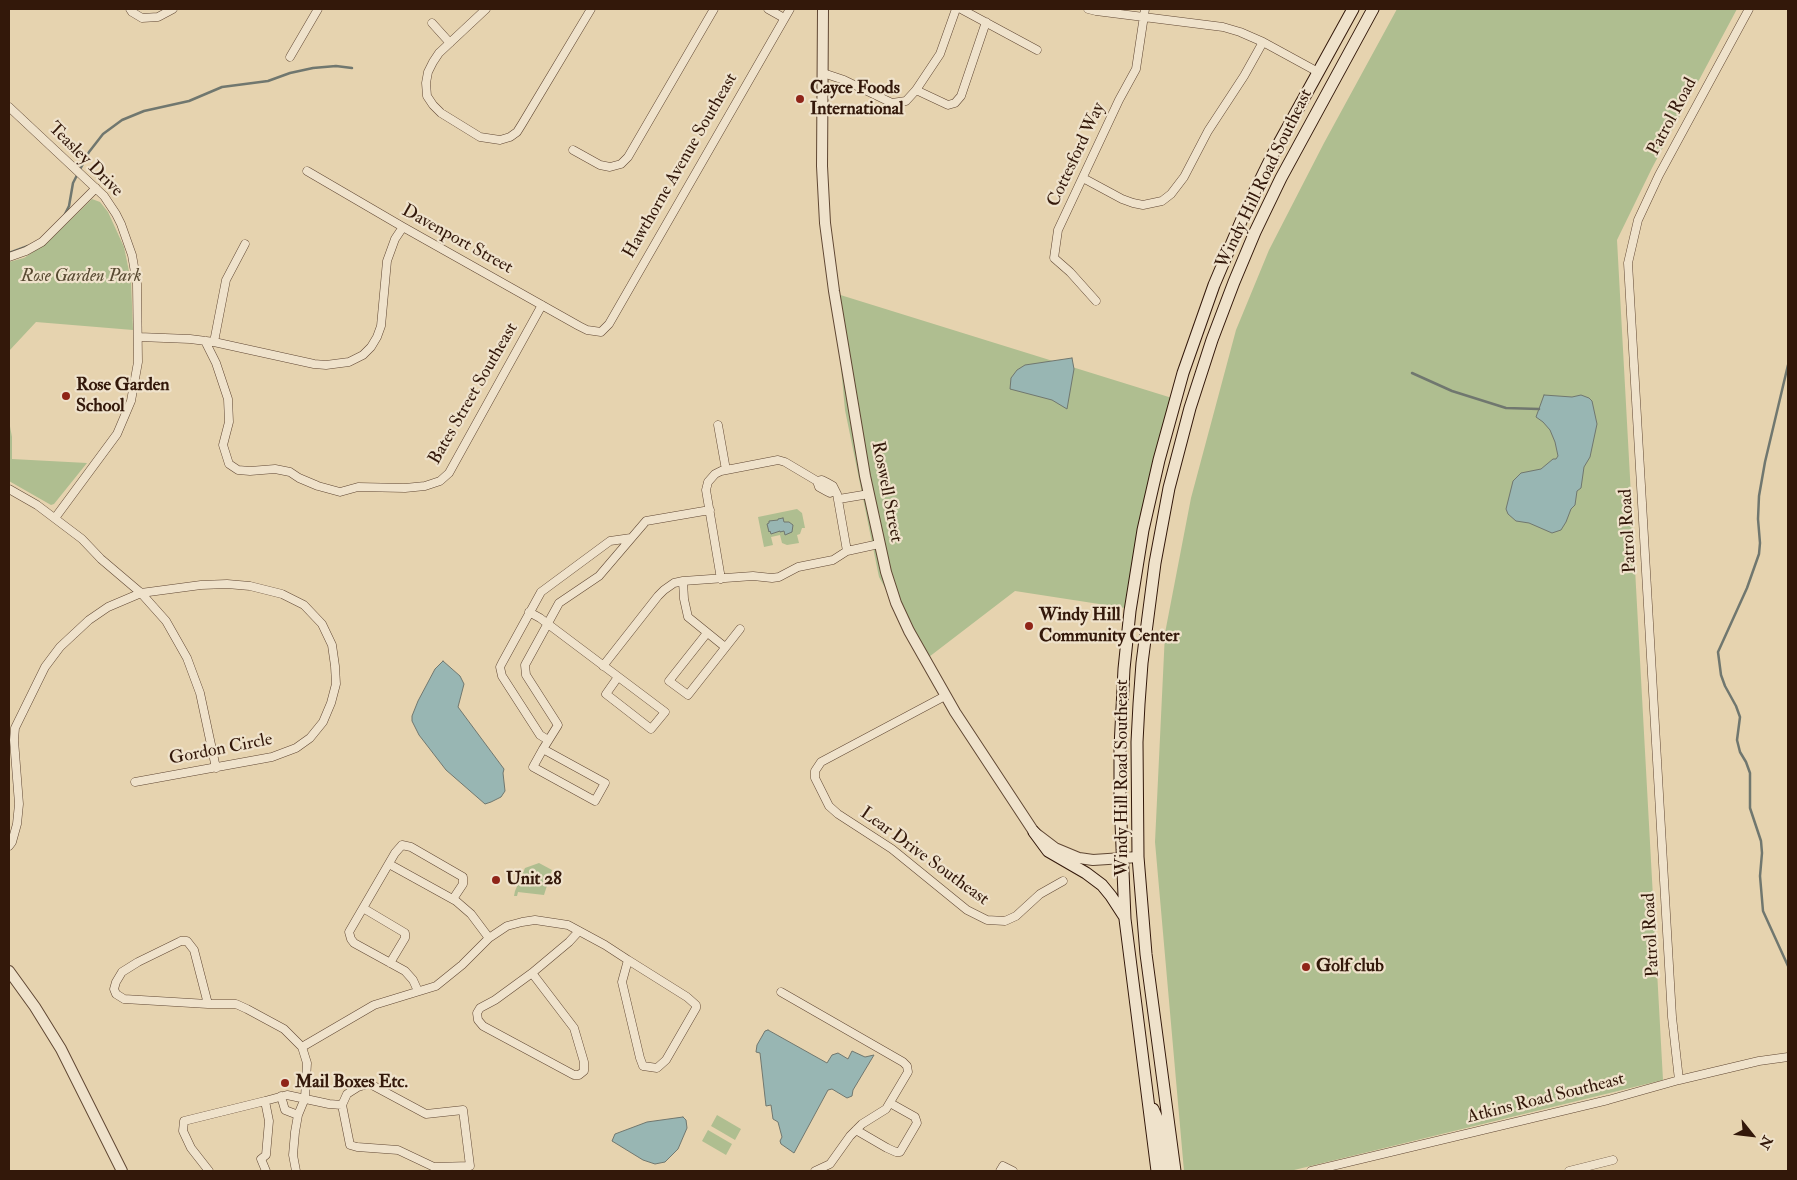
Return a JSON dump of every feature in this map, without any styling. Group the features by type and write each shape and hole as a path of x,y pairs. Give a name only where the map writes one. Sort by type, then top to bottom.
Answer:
{"main road":[{"name":"Windy Hill Road Southeast","path":"1157,1171 1125,919 1121,858 1120,747 1125,660 1130,611 1143,530 1159,460 1183,372 1214,285 1260,179 1353,9"},
{"name":"Windy Hill Road Southeast","path":"1174,1171 1146,954 1138,857 1137,742 1144,639 1161,528 1190,408 1228,296 1265,210 1299,143 1373,9"},
{"path":"1034,832 1048,851 1086,873 1102,885 1125,919"},
{"path":"1147,1096 1160,1125 1166,1171"}],"street":[{"path":"130,9 142,18 158,17 173,9"},
{"path":"290,57 318,9"},
{"path":"486,9 439,53 428,72 426,83 427,96 432,105 441,113 480,137 500,140 510,137 517,132 591,9"},
{"path":"573,150 600,165 610,167 621,164 628,157 714,9"},
{"path":"768,9 784,18"},
{"name":"Hawthorne Avenue Southeast","path":"594,332 601,332 609,324 790,9"},
{"name":"Roswell Street","path":"823,9 822,166 825,223 838,316 868,494 886,572 896,602 908,631 945,696 1034,832 1055,848 1079,858 1093,860 1138,857"},
{"path":"823,73 844,80 892,103 906,101 916,90 940,54 956,9"},
{"path":"961,9 1037,50"},
{"path":"1088,9 1143,18 1223,27 1263,42 1318,72"},
{"name":"Cottesford Way","path":"1096,301 1070,272 1054,258 1058,230 1119,100 1136,69 1144,9"},
{"name":"Patrol Road","path":"1680,1080 1672,1017 1628,263 1638,220 1659,175 1748,9"},
{"path":"916,90 948,105 955,103 961,96 986,22"},
{"path":"432,23 450,43"},
{"path":"1083,178 1122,199 1143,205 1162,201 1172,194 1184,177 1208,131 1244,76 1263,42"},
{"name":"Teasley Drive","path":"9,107 96,188 116,214 132,255 137,284 139,337 137,376 131,401 122,424 106,451 55,518"},
{"name":"Davenport Street","path":"307,171 579,326 594,332"},
{"path":"9,257 26,251 42,242 96,188"},
{"path":"139,337 214,342 314,364 349,362 363,355 378,337 381,326 387,261 395,239 403,227"},
{"path":"214,342 226,280 244,244"},
{"name":"Bates Street Southeast","path":"205,341 216,363 228,399 229,422 224,445 228,464 238,470 275,469 290,472 318,486 340,492 358,487 405,488 425,486 440,481 449,473 542,305"},
{"path":"718,425 726,470"},
{"path":"721,579 707,486 715,474 726,470 778,460 785,462 817,481 819,487 828,492 834,491 839,499 847,551"},
{"path":"9,489 37,505 82,539 101,559 141,593 166,621 187,658 200,693 216,768"},
{"path":"839,499 868,494"},
{"path":"543,749 605,783 595,801 533,767 543,749 548,740 558,724 526,675 525,665 559,603 599,576 646,521 710,510"},
{"path":"548,740 540,735 500,671 502,663 541,592 610,541 631,538"},
{"path":"603,666 658,596 669,586 683,581 753,576 779,577 798,567 833,560 847,551 879,544"},
{"path":"683,581 686,614 725,647"},
{"name":"Gordon Circle","path":"9,846 17,824 19,804 14,740 15,728 45,667 60,647 89,620 108,607 141,593 201,585 227,584 250,586 282,594 304,604 322,624 332,645 336,684 332,703 323,722 310,738 296,748 272,757 135,782"},
{"path":"529,612 548,624 664,712 651,729 606,694 618,678"},
{"path":"707,633 669,681 688,695 740,629"},
{"name":"Lear Drive Southeast","path":"945,696 821,762 815,771 815,778 829,806 838,814 880,839 967,910 987,920 1005,921 1016,916 1040,894 1063,881"},
{"path":"418,991 413,980 405,971 354,943 349,932 398,848 402,845 411,847 463,877 463,884 453,900"},
{"path":"389,864 453,900 471,914 489,938"},
{"path":"363,908 405,933 405,938 390,963"},
{"path":"302,1047 374,1005 436,986 445,980 489,938 507,926 536,920 568,925 628,960 687,996 696,1005 666,1060 657,1068 642,1066 622,982 628,960"},
{"path":"532,973 574,1028 584,1062 584,1071 579,1075 574,1075 483,1026 478,1020 477,1013 480,1008 495,1000 532,973 569,942 579,931"},
{"path":"208,1004 194,950 187,941 138,962 122,972 118,976 114,989 116,994 124,999 208,1004 236,1004 247,1008 284,1029 302,1047 307,1063 305,1098 298,1115 293,1156 296,1171"},
{"path":"9,971 35,1007 61,1049 122,1171"},
{"path":"782,992 905,1064 908,1072 883,1113 862,1124 830,1164 815,1171"},
{"name":"Atkins Road Southeast","path":"1311,1171 1608,1100 1680,1080 1788,1056"},
{"path":"368,1084 426,1114 464,1110 470,1166 434,1168 398,1150 353,1146 349,1142 342,1105 347,1094 358,1087 368,1084"},
{"path":"208,1171 191,1148 183,1131 184,1122 286,1095 342,1105"},
{"path":"281,1096 285,1110 298,1115"},
{"path":"265,1100 269,1122 266,1155 261,1159 266,1171"},
{"path":"856,1130 887,1148 900,1152 917,1123 914,1117 890,1103"},
{"path":"1569,1171 1613,1160"},
{"path":"830,1164 835,1171"},
{"path":"1000,1171 1003,1166 1013,1171"}],"green space":[{"path":"1397,9 1737,9 1652,168 1617,240 1663,1080 1290,1171 1184,1171 1155,842 1165,633 1191,498 1236,330 1269,250 1324,143"},
{"name":"Rose Garden Park","path":"92,199 100,202 108,212 124,247 131,281 133,330 36,322 9,351 9,262 24,258 48,242"},
{"path":"834,293 1172,398 1141,514 1125,608 1015,591 925,660 879,577 845,410"},
{"path":"9,421 12,437 12,459 87,463 54,504 51,505 9,481"},
{"path":"797,509 802,513 805,528 802,528 800,534 797,535 799,543 787,545 782,543 780,535 771,537 773,545 764,547 758,517"},
{"path":"539,863 552,870 544,895 518,892 517,896 514,896 525,868"},
{"path":"717,1115 741,1129 735,1140 711,1126"},
{"path":"708,1130 732,1144 726,1155 702,1141"}],"water":[{"path":"1072,358 1074,369 1067,409 1052,400 1010,389 1011,378 1017,370 1025,365"},
{"path":"1544,395 1572,397 1581,395 1589,398 1592,401 1597,424 1590,457 1584,467 1581,488 1577,491 1575,505 1571,509 1561,530 1552,533 1529,523 1516,521 1508,514 1506,509 1513,481 1521,473 1541,469 1558,456 1550,430 1536,417"},
{"path":"783,518 784,522 789,522 793,525 792,532 785,535 784,531 771,534 767,524 769,521"},
{"path":"443,661 460,676 464,684 458,707 504,769 505,791 501,797 485,804 446,770 419,735 412,721 418,701 435,669"},
{"path":"768,1030 827,1063 832,1055 838,1053 848,1059 852,1051 865,1057 874,1055 853,1090 852,1096 847,1098 832,1089 828,1090 794,1153 781,1144 782,1137 778,1122 773,1119 771,1105 766,1106 760,1053 756,1052 757,1045 765,1031"},
{"path":"683,1117 686,1120 687,1128 678,1149 665,1162 655,1164 643,1160 612,1141 615,1134 647,1122"}],"waterway":[{"path":"64,216 69,206 73,183 89,152 103,134 122,120 144,111 189,101 222,87 268,81 290,73 313,68 336,66 352,68"},
{"path":"9,253 28,246"},
{"path":"1788,365 1759,496 1759,554 1747,588 1718,652 1721,675 1740,717 1737,740 1740,752 1750,773 1750,808 1761,841 1760,876 1763,911 1788,966"},
{"path":"1412,373 1452,391 1506,408 1539,409"}],"place":[{"name":"Cayce Foods International","path":"800,99"},
{"name":"Rose Garden School","path":"66,396"},
{"name":"Windy Hill Community Center","path":"1029,626"},
{"name":"Unit 28","path":"496,880"},
{"name":"Golf club","path":"1306,967"},
{"name":"Mail Boxes Etc.","path":"285,1083"}]}
